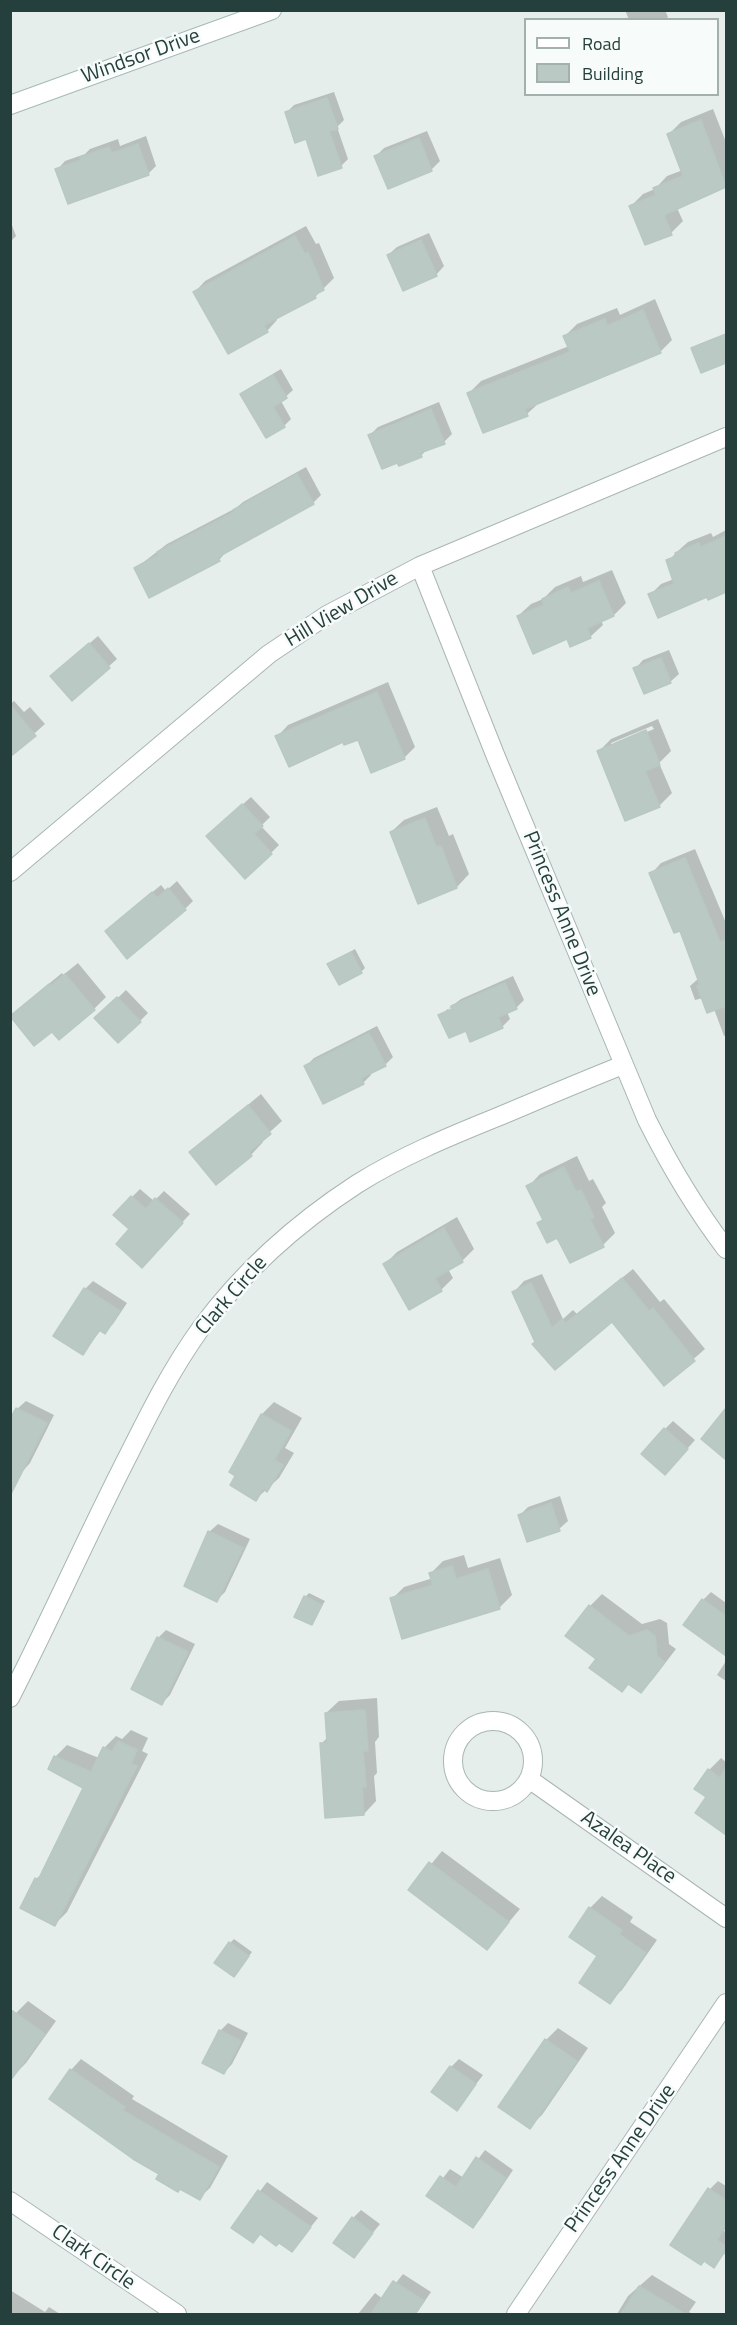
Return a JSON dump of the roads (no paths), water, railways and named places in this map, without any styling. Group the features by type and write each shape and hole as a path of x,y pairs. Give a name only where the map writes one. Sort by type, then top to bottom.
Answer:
{"street":[{"name":"Windsor Drive","path":"12,101 272,10"},
{"name":"Hill View Drive","path":"10,872 269,654 327,615 420,566 726,437"},
{"name":"Princess Anne Drive","path":"420,566 647,1120 670,1166 726,1249"},
{"name":"Clark Circle","path":"10,1698 85,1541 163,1387 201,1329 261,1258 307,1219 358,1184 401,1159 623,1065"},
{"path":"493,1721 506,1723 522,1735 532,1752 533,1766 529,1779 522,1789 511,1797 499,1801 474,1796 456,1777 454,1758 459,1740 468,1730 480,1724 493,1721"},
{"name":"Azalea Place","path":"529,1779 726,1918"},
{"name":"Princess Anne Drive","path":"516,2314 726,2003"},
{"name":"Clark Circle","path":"10,2201 177,2314"}]}
